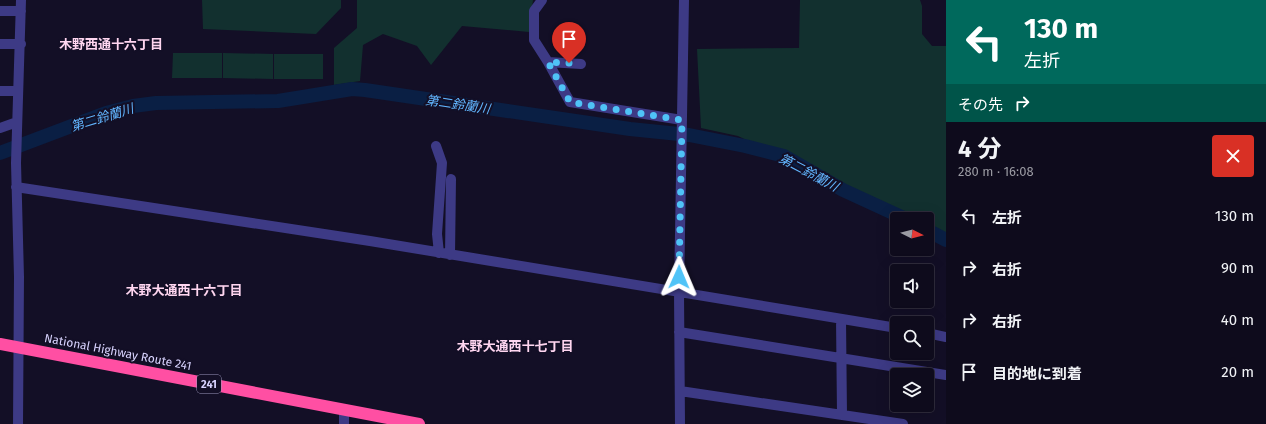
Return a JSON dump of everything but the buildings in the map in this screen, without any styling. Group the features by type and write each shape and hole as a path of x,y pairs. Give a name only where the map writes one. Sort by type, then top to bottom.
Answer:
{"highway":[{"name":"National Highway Route 241","path":"0,344 419,424"}],"street":[{"path":"18,424 19,277 16,163 17,91 21,44 21,0"},
{"path":"542,0 534,11 534,40 570,102 682,123"},
{"path":"680,424 679,292 684,0"},
{"path":"0,11 21,11"},
{"path":"0,44 21,44"},
{"path":"548,62 580,64"},
{"path":"0,91 17,91"},
{"path":"0,128 17,126"},
{"path":"436,146 442,163 437,234 439,253"},
{"path":"450,255 451,179"},
{"path":"16,187 439,253 890,327"},
{"path":"841,319 842,415"},
{"path":"679,332 946,375"},
{"path":"934,334 946,336"},
{"path":"680,391 903,424"},
{"path":"344,410 344,424"}],"green space":[{"path":"202,0 341,0 341,8 316,34 203,29"},
{"path":"357,0 533,0 529,32 462,26 431,65 417,46 383,34 363,45 360,81 334,85 334,48 357,28"},
{"path":"800,0 920,0 922,6 922,34 932,46 946,46 946,236 934,230 934,212 896,212 738,136 701,128 697,49 799,48"},
{"path":"173,53 222,53 222,78 172,78"},
{"path":"223,53 273,54 273,79 223,78"},
{"path":"274,54 323,54 323,79 274,79"}],"waterway":[{"name":"第二鈴蘭川","path":"0,153 106,113 133,106 156,103 278,101 352,89 630,129 689,135 745,146 784,156 843,190 891,212"},
{"name":"第二鈴蘭川","path":"934,234 946,240"}],"district":[{"name":"木野西通十六丁目","path":"111,44"},
{"name":"木野大通西十六丁目","path":"184,290"},
{"name":"木野大通西十七丁目","path":"515,346"}],"route":[{"path":"569,63 548,62 570,102 682,120 679,277"}]}
